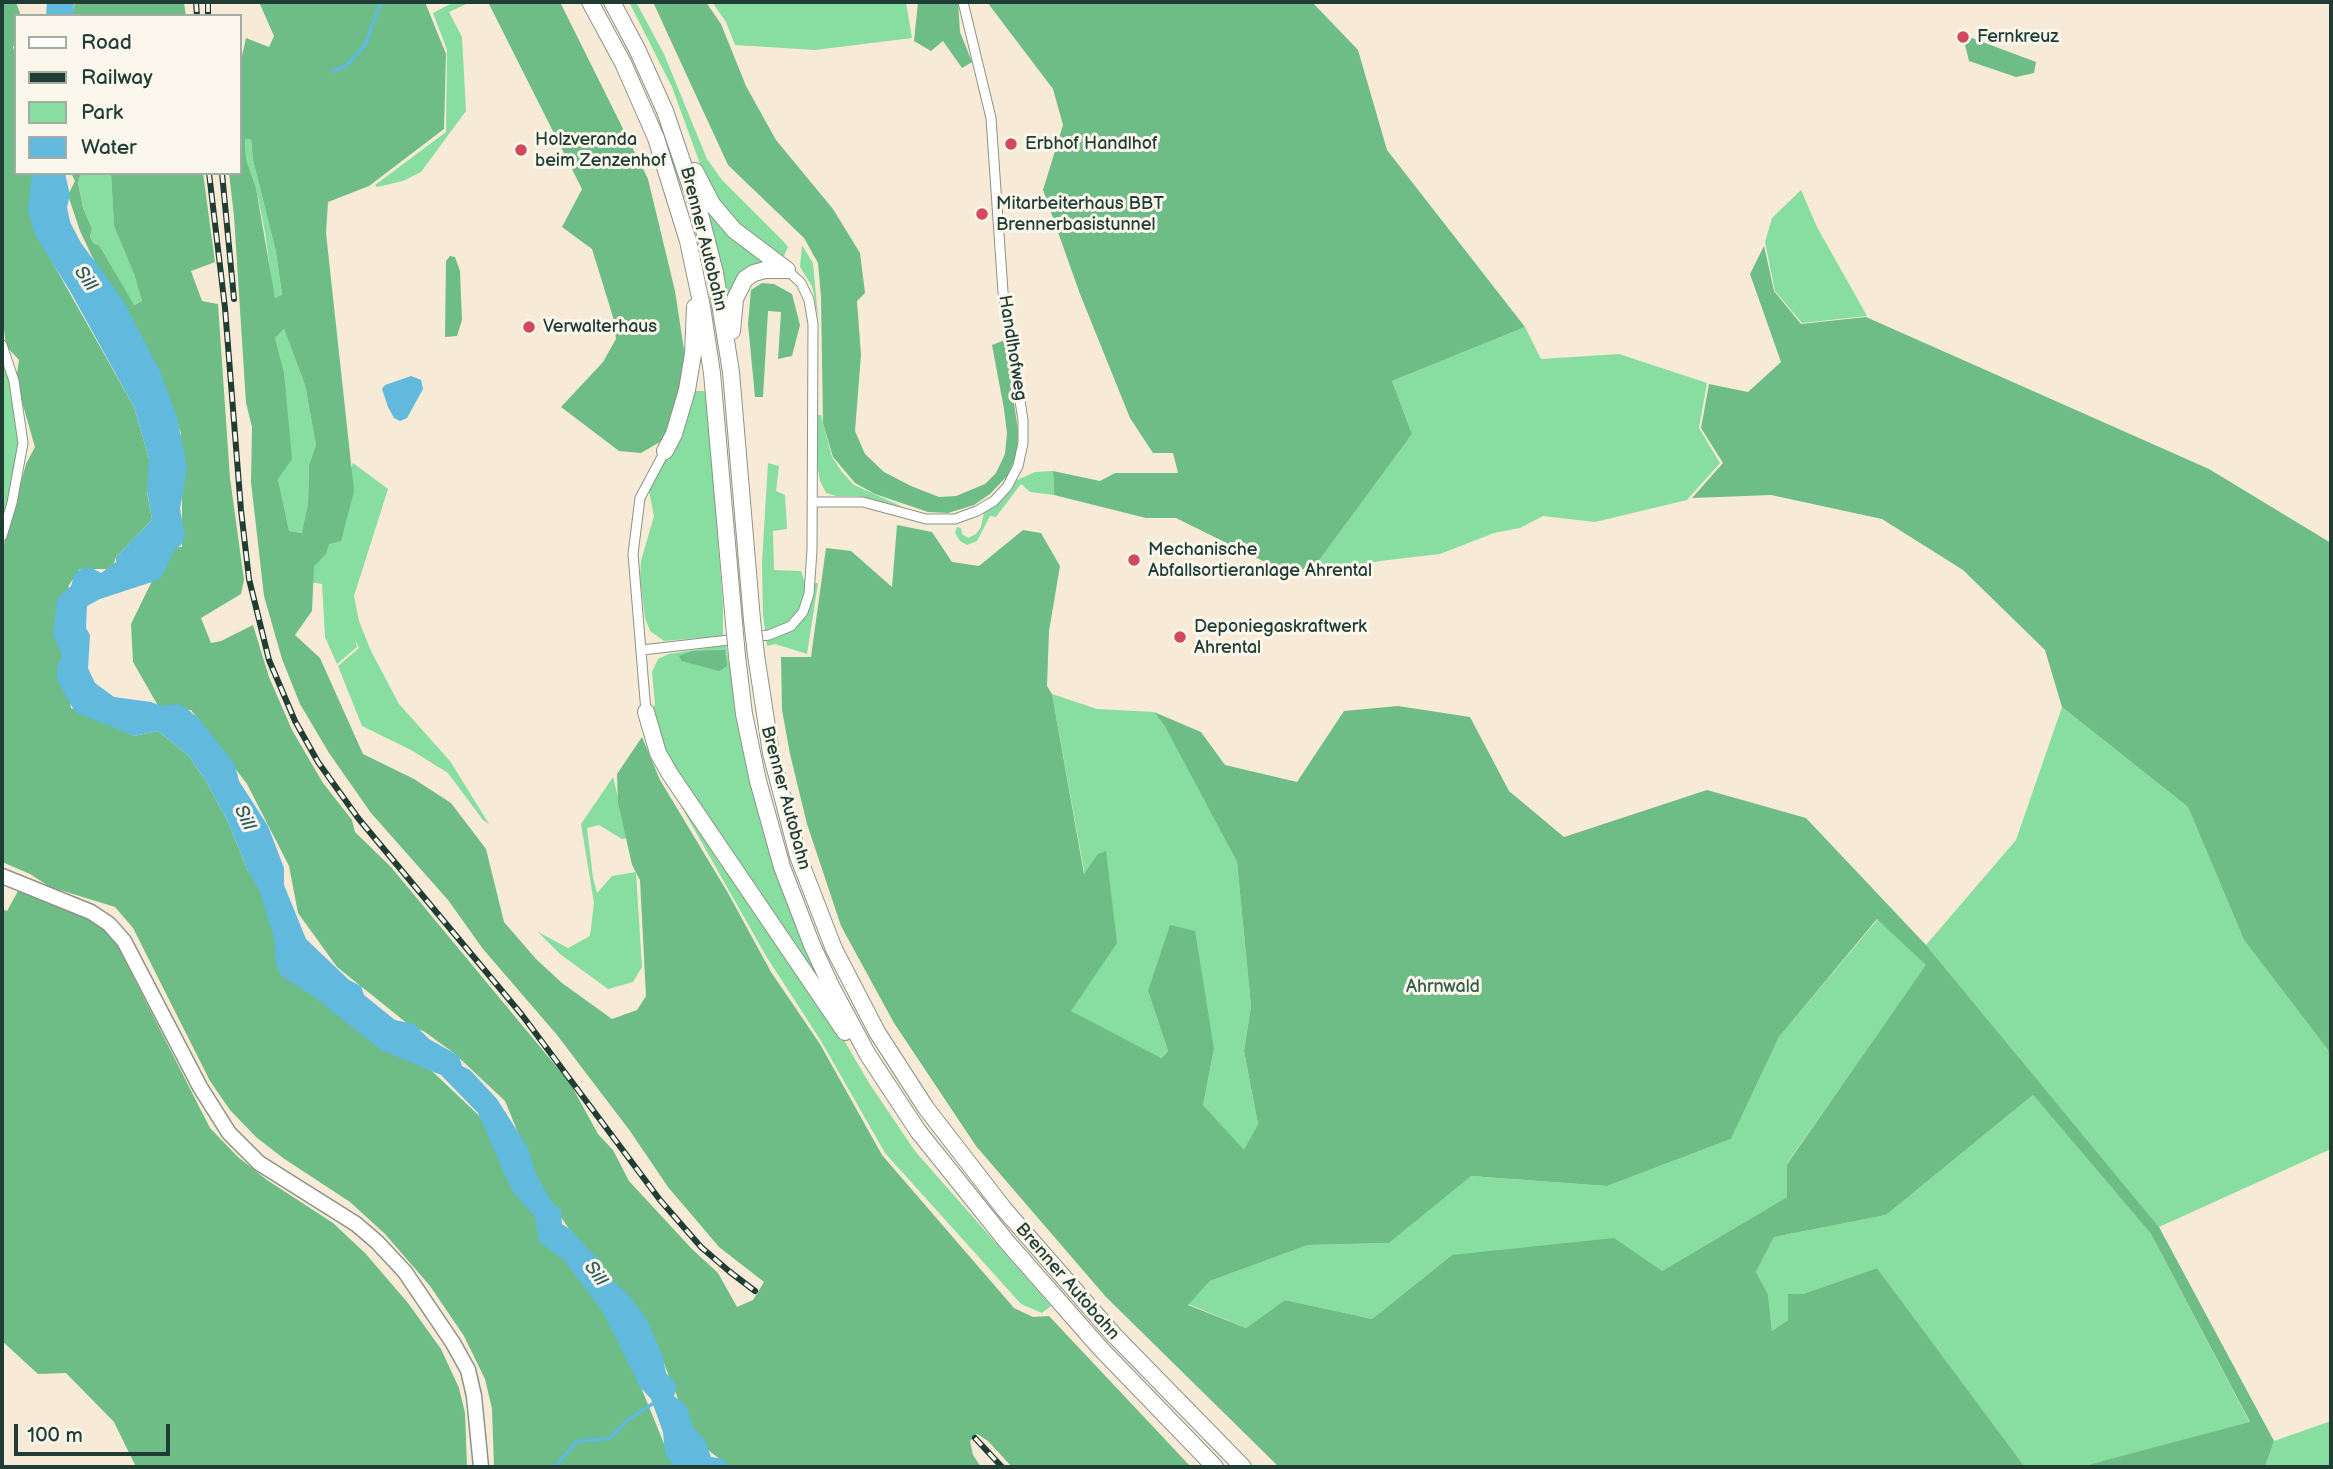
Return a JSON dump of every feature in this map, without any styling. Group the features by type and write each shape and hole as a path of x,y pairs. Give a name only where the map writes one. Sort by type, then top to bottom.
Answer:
{"highway":[{"name":"Brenner Autobahn","path":"590,2 623,63 656,138 675,194 695,273 712,373 744,713 755,768 782,867 812,946 882,1077 927,1141 1015,1252 1101,1349 1215,1467"},
{"name":"Brenner Autobahn","path":"612,2 665,111 701,214 715,273 730,358 751,620 771,753 798,856 834,949 877,1032 926,1108 1004,1209 1122,1344 1243,1467"},
{"path":"665,111 718,212 744,239 788,270"},
{"path":"730,358 733,312 741,284 760,271 788,270"},
{"path":"665,452 681,412 689,380 693,354 695,273"},
{"path":"646,712 659,753 670,775 796,956 846,1034 882,1077"}],"main road":[{"path":"2,876 91,912 109,924 124,941 200,1087 229,1133 266,1168 356,1224 405,1272 468,1370 474,1396 481,1467"}],"street":[{"name":"Handlhofweg","path":"812,502 863,502 926,519 955,519 977,512 994,501 1007,487 1018,466 1023,443 1023,420 1003,292 991,118 963,2"},
{"path":"642,650 769,635 791,626 803,612 809,594 813,324 809,300 801,283 788,270"},
{"path":"2,345 14,381 23,443 12,503 2,536"},
{"path":"646,712 632,566 640,498 665,452"}],"green space":[{"path":"2,2 16,2 20,14 14,14 14,175 45,175 46,251 134,407 149,459 153,488 147,492 152,520 116,557 112,569 80,569 69,585 60,632 71,708 134,736 158,731 188,755 206,781 228,822 248,871 261,879 307,983 368,1037 432,1071 491,1127 615,1323 671,1461 679,1467 494,1467 492,1409 485,1379 464,1336 430,1286 385,1234 350,1202 283,1158 256,1137 230,1110 210,1081 133,928 115,907 50,887 30,874 2,862 2,551 26,464 35,447 16,381 19,360 6,346 2,312"},
{"path":"75,2 184,2 186,14 72,14"},
{"path":"259,2 425,2 446,54 444,129 369,186 328,202 326,233 354,491 341,541 329,544 326,554 314,566 312,611 295,635 320,658 363,754 414,779 451,803 486,849 504,922 536,959 562,983 612,1019 637,1010 646,996 640,880 632,865 618,802 617,774 642,737 660,780 728,893 771,972 820,1044 882,1155 1014,1308 1033,1317 1049,1316 1191,1467 1012,1467 988,1441 977,1434 970,1441 973,1455 981,1467 730,1467 703,1446 690,1429 663,1361 539,1184 505,1101 455,1054 425,1032 408,1024 337,967 298,913 289,866 247,784 191,710 161,711 133,662 131,624 152,581 173,547 182,547 182,501 174,455 181,433 157,369 127,310 99,271 80,231 68,195 75,181 72,175 80,175 78,182 83,208 92,229 90,237 94,244 99,245 134,305 142,301 114,226 111,175 203,175 215,262 191,271 202,301 218,304 230,478 244,580 241,594 201,618 211,643 221,641 253,625 269,677 292,730 323,783 352,820 355,832 391,867 570,1083 598,1134 613,1150 629,1181 718,1273 737,1307 753,1300 764,1282 719,1247 668,1187 630,1131 557,1035 483,949 448,900 371,813 329,753 300,704 282,659 264,596 251,482 252,427 246,403 229,175 242,175 242,56 246,38 269,47 274,36","holes":["245,139 251,139 253,160 276,252 282,295 275,298 256,188 246,159","284,329 305,385 316,445 309,465 308,504 302,533 289,531 278,479 292,459 284,372 275,338"]},
{"path":"454,2 471,2 449,12 462,37 466,111 421,172 403,181 377,187 375,185 446,132 447,50 433,13"},
{"path":"488,2 560,2 648,179 675,291 688,376 665,439 641,453 619,451 561,407 603,362 616,339 613,317 592,249 562,227 582,189"},
{"path":"629,2 636,2 664,54 707,159 722,180 788,247 784,256 777,256 731,219 707,183 672,87"},
{"path":"653,2 706,2 721,24 746,86 776,140 833,209 860,253 865,293 857,301 861,355 855,431 865,454 884,472 939,497 956,496 985,484 996,473 1005,454 1007,433 992,345 1005,340 1018,431 1017,453 1008,475 990,494 974,505 948,513 928,512 875,494 855,483 833,457 823,423 818,263 804,238 728,165"},
{"path":"712,2 906,2 912,38 815,50 735,45 726,22"},
{"path":"918,2 958,2 960,32 972,62 962,68 943,41 931,51 914,41"},
{"path":"987,2 1312,2 1358,50 1387,150 1525,327 1392,381 1412,434 1312,570 1275,567 1176,518 1146,518 1054,495 1053,471 1100,481 1115,473 1178,473 1173,453 1153,453 1130,418 1080,294 1043,190 1063,125 1053,89"},
{"path":"1972,38 2036,62 2034,73 2016,77 1969,61 1964,41"},
{"path":"245,139 251,139 253,160 276,252 282,296 274,298 265,232 256,188 246,159"},
{"path":"80,175 111,175 114,226 142,301 133,305 99,245 94,244 90,237 92,229 83,208 78,181"},
{"path":"1801,190 1817,227 1867,316 1802,323 1775,291 1765,242 1772,218"},
{"path":"703,196 774,265 729,301 721,261"},
{"path":"802,245 813,263 818,317 812,286 800,267"},
{"path":"1764,246 1774,291 1801,324 1866,317 2209,469 2331,543 2331,1073 2328,1050 2244,940 2188,807 2062,707 2045,650 1963,570 1882,519 1771,495 1692,498 1723,463 1701,428 1709,384 1748,392 1781,362 1750,274"},
{"path":"450,256 455,257 460,271 462,320 457,336 445,337 446,261"},
{"path":"762,283 774,284 792,294 800,325 792,356 778,359 781,312 768,311 763,397 755,397 748,324 751,290"},
{"path":"1525,327 1541,359 1619,354 1707,383 1699,428 1720,463 1687,500 1595,522 1543,516 1520,528 1494,533 1440,554 1380,561 1314,574 1312,570 1412,434 1392,381"},
{"path":"284,329 305,385 316,445 309,465 308,504 303,533 289,531 278,479 286,406 284,372 275,338"},
{"path":"2,352 20,433 20,452 2,530"},
{"path":"692,391 707,391 723,636 664,641 650,631 645,618 640,579 641,561 654,516 649,491 678,435"},
{"path":"818,415 821,415 832,457 854,485 903,507 857,496 826,493 820,481 817,463"},
{"path":"353,463 388,489 354,596 359,621 371,651 399,704 450,761 489,824 483,820 448,773 411,750 362,726 338,666 359,648 355,640 357,647 337,664 325,637 322,584 309,582 311,538 338,510"},
{"path":"768,463 779,466 776,491 785,495 787,529 773,531 774,570 801,571 805,583 818,583 807,654 775,644 767,646 763,615 762,562"},
{"path":"1053,471 1054,495 1030,492 1021,484 996,517 990,516 977,541 967,545 960,541 955,533 957,527 961,528 962,534 968,538 976,534 981,527 984,512 998,503 1017,480 1035,472"},
{"name":"Ahrnwald","path":"897,525 932,532 952,562 979,566 1023,530 1041,533 1060,566 1049,631 1047,686 1052,694 1084,874 1098,854 1106,851 1117,943 1071,1011 1161,1058 1168,1051 1148,991 1170,925 1195,931 1214,1049 1203,1105 1244,1150 1258,1124 1244,1051 1251,1006 1237,862 1164,725 1154,712 1201,732 1225,765 1297,782 1344,711 1398,706 1470,717 1509,791 1564,837 1707,790 1806,818 1926,945 2159,1227 2274,1441 2265,1467 2080,1467 2250,1422 2151,1234 2033,1095 1886,1215 1774,1237 1756,1272 1768,1294 1772,1331 1788,1320 1788,1294 1803,1294 1877,1268 2025,1467 1279,1467 1106,1297 976,1146 894,1023 841,926 807,824 790,754 782,710 781,657 811,657 826,548 851,551 892,587","holes":["1877,919 1926,965 1787,1164 1787,1197 1662,1271 1614,1238 1452,1255 1372,1319 1285,1300 1246,1328 1188,1305 1210,1281 1308,1245 1389,1243 1471,1176 1607,1186 1731,1139 1779,1037"]},
{"path":"726,645 748,776 765,838 781,887 828,997 827,1011 869,1083 915,1151 1051,1306 1042,1313 1021,1304 885,1153 821,1041 766,956 651,753 651,712 655,704 652,672 658,659 669,654"},
{"path":"725,650 727,666 719,671 682,661 679,656 692,651"},
{"path":"1052,694 1097,709 1154,712 1164,725 1237,862 1251,1006 1244,1051 1258,1124 1244,1151 1203,1105 1214,1049 1148,991 1168,1051 1160,1058 1070,1011 1085,876"},
{"path":"2062,707 2188,807 2244,940 2328,1050 2331,1073 2331,1149 2159,1227 1926,945 2016,840"},
{"path":"613,777 628,838 622,839 599,825 587,828 593,878 597,893 612,876 636,872 642,967 633,982 608,989 560,954 538,932 568,948 590,936 594,903 581,824"},
{"path":"18,891 90,919 105,929 115,941 210,1128 238,1157 267,1180 333,1223 365,1253 408,1303 441,1349 459,1388 465,1413 467,1467 136,1467 114,1422 66,1373 38,1374 2,1341 2,909 7,911"},
{"path":"1878,919 1927,965 1787,1163 1787,1197 1662,1271 1452,1255 1372,1319 1285,1300 1246,1328 1188,1304 1210,1281 1308,1245 1389,1243 1470,1176 1607,1186 1731,1139 1779,1037"},
{"path":"2033,1095 2151,1234 2250,1423 2080,1467 2025,1467 1877,1268 1803,1294 1788,1294 1788,1320 1772,1331 1768,1294 1756,1272 1774,1237 1886,1215"},
{"path":"2331,1421 2331,1467 2265,1467 2274,1441"}],"water":[{"path":"47,2 74,2 73,14 46,14"},
{"name":"Sill","path":"33,175 65,175 70,195 67,207 70,222 81,243 121,297 159,369 177,417 187,468 180,509 185,537 181,545 174,550 162,576 158,580 100,599 87,606 86,628 90,635 88,668 95,683 114,697 161,706 178,704 200,720 235,765 239,781 268,826 284,868 284,885 306,939 349,980 361,986 364,995 395,1020 414,1024 429,1039 459,1056 462,1066 470,1070 497,1099 528,1148 536,1174 553,1204 561,1209 562,1224 571,1230 601,1263 610,1279 629,1295 646,1318 662,1354 666,1373 677,1384 674,1396 686,1405 693,1427 705,1440 711,1457 724,1459 729,1467 675,1467 672,1464 665,1453 663,1432 651,1399 640,1387 603,1312 564,1260 539,1242 535,1217 512,1191 478,1113 441,1075 381,1050 313,996 281,976 276,964 274,937 259,890 248,871 228,822 206,781 188,755 158,731 134,736 75,712 57,680 58,663 62,656 53,634 57,599 71,586 74,575 82,568 92,568 101,573 116,562 116,557 152,520 147,491 149,459 134,407 70,291 35,235 28,210"},
{"path":"411,376 421,380 423,389 407,418 400,421 394,418 382,389 385,385"}],"waterway":[{"path":"333,71 346,66 365,45 381,2"},
{"path":"555,1467 577,1441 609,1439 629,1419 657,1401"}],"railway":[{"path":"196,2 197,14"},
{"path":"208,2 208,14"},
{"path":"209,175 225,308 249,579 269,660 295,721 318,762 358,818 522,1015 660,1200 701,1247 755,1291"},
{"path":"222,175 234,299"},
{"path":"975,1438 1002,1467"}],"place":[{"name":"Fernkreuz","path":"1963,37"},
{"name":"Erbhof Handlhof","path":"1011,144"},
{"name":"Holzveranda beim Zenzenhof","path":"521,150"},
{"name":"Mitarbeiterhaus BBT Brennerbasistunnel","path":"982,214"},
{"name":"Verwalterhaus","path":"529,327"},
{"name":"Mechanische Abfallsortieranlage Ahrental","path":"1134,560"},
{"name":"Deponiegaskraftwerk Ahrental","path":"1180,637"}]}
